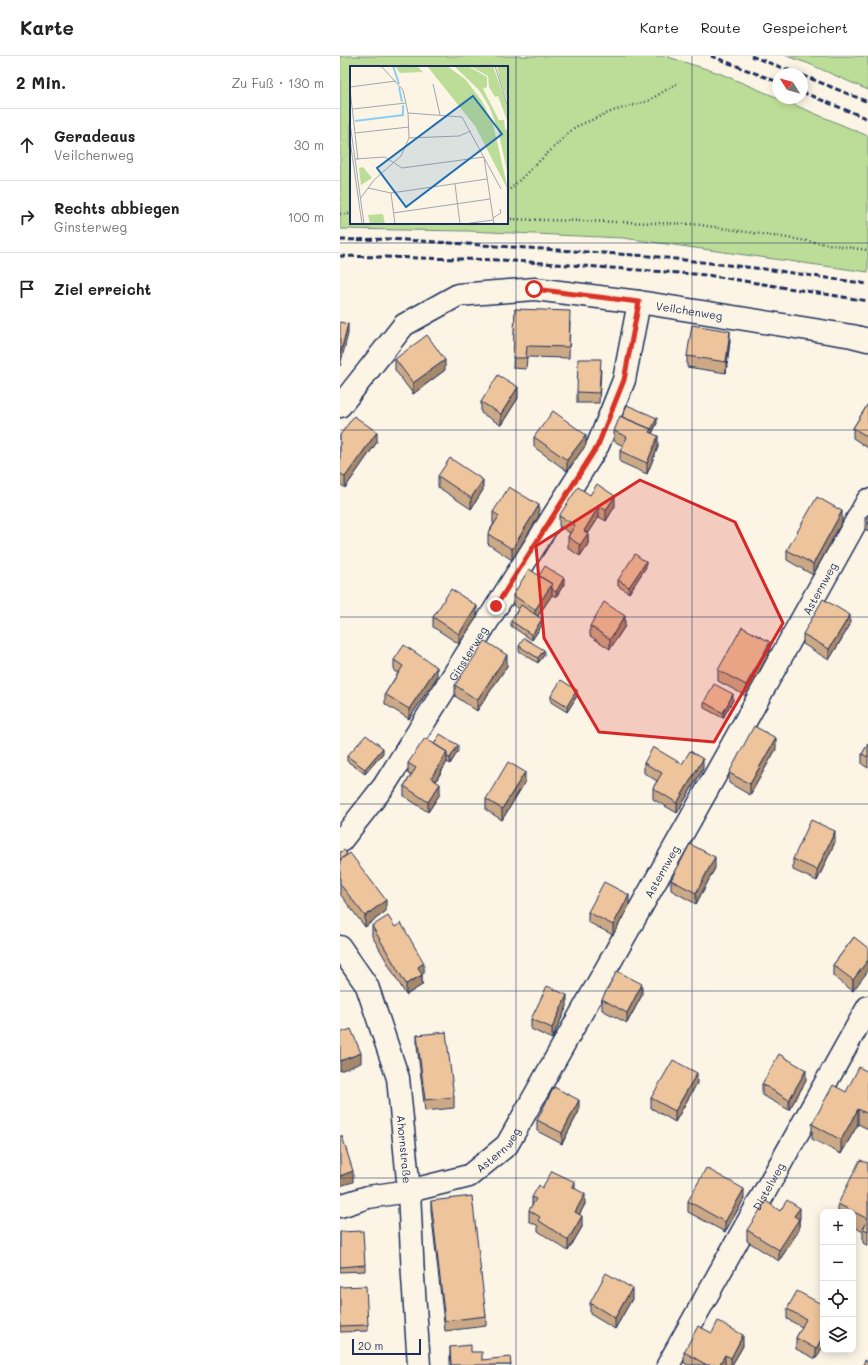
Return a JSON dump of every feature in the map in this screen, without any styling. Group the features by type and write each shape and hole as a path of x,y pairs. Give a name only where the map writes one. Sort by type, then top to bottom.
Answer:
{"street":[{"name":"Veilchenweg","path":"340,406 404,326 458,295 534,289 639,302 852,336 868,340"},
{"name":"Ginsterweg","path":"340,842 384,786 598,445 624,380 639,302"},
{"name":"Asternweg","path":"340,1206 368,1197 409,1192 469,1176 507,1145 727,756 868,500"},
{"name":"Ahornstraße","path":"340,947 367,986 398,1078 409,1192 412,1277 420,1365"},
{"name":"Distelweg","path":"668,1365 868,1007"}],"path":[{"path":"508,191 575,127 613,111 648,101 679,82"},
{"path":"508,219 694,224 867,250"}],"highlighted area":[{"path":"640,480 735,522 783,623 714,742 599,732 544,638 536,546"}],"green space":[{"path":"340,56 665,56 719,73 772,95 772,104 792,104 868,136 868,272 623,238 468,231 340,229"},
{"path":"786,56 868,56 868,90 807,63"}],"building":[{"path":"515,309 570,311 569,347 527,346 526,358 513,358"},
{"path":"340,322 348,324 340,355"},
{"path":"692,325 730,331 726,362 687,356"},
{"path":"427,335 445,360 413,383 395,359"},
{"path":"578,359 601,359 599,393 577,392"},
{"path":"498,375 518,387 501,414 481,402"},
{"path":"868,404 868,437 853,428"},
{"path":"627,405 657,418 651,430 622,417"},
{"path":"553,411 586,435 567,460 534,437"},
{"path":"354,416 377,432 345,477 340,473 340,435"},
{"path":"620,416 651,429 649,432 658,436 647,463 620,451 627,437 614,431"},
{"path":"450,458 483,480 471,498 438,476"},
{"path":"597,484 615,496 606,510 599,506 584,531 588,533 580,545 568,537 575,525 559,516 578,487 590,495"},
{"path":"509,487 539,505 512,549 488,534 499,516 493,512"},
{"path":"817,497 842,511 813,564 787,550"},
{"path":"635,554 646,562 629,587 618,580"},
{"path":"545,566 564,578 556,592 552,589 552,584 539,576"},
{"path":"529,569 552,584 535,610 513,595"},
{"path":"451,589 477,606 459,634 433,617"},
{"path":"823,599 850,615 829,649 803,634"},
{"path":"604,602 625,616 610,639 590,626"},
{"path":"521,605 542,619 532,635 511,621"},
{"path":"742,627 770,642 746,685 718,670"},
{"path":"524,638 544,650 538,658 519,646"},
{"path":"485,641 507,655 477,700 455,685"},
{"path":"404,645 437,667 409,709 385,694 403,666 394,660"},
{"path":"561,680 577,690 567,706 551,696"},
{"path":"714,684 733,694 723,713 704,702"},
{"path":"754,726 776,738 750,784 729,773"},
{"path":"440,734 458,745 450,758 447,757 447,752 434,744"},
{"path":"366,735 383,748 365,769 347,756"},
{"path":"425,738 447,752 431,778 440,784 428,802 404,786 416,768 408,763"},
{"path":"868,744 868,757 862,754"},
{"path":"653,747 682,764 690,751 703,759 677,803 653,788 662,773 644,763"},
{"path":"508,762 525,772 502,809 486,799"},
{"path":"811,820 835,831 817,870 793,859"},
{"path":"690,844 715,857 696,893 671,880"},
{"path":"344,850 347,854 340,860 340,852"},
{"path":"350,853 386,900 365,916 340,884 340,860"},
{"path":"604,882 629,895 613,925 588,912"},
{"path":"388,916 395,927 401,923 424,963 418,967 422,975 406,984 372,926"},
{"path":"854,937 868,948 868,960 853,980 833,965"},
{"path":"617,971 642,984 627,1013 602,999"},
{"path":"547,986 567,995 552,1028 531,1019"},
{"path":"351,1029 361,1053 340,1061 340,1033"},
{"path":"446,1032 454,1097 425,1100 417,1035"},
{"path":"779,1054 806,1070 789,1100 762,1084"},
{"path":"673,1060 697,1073 675,1111 651,1098"},
{"path":"859,1067 868,1072 868,1114 858,1109 841,1140 812,1124 833,1085 846,1092"},
{"path":"554,1087 579,1100 562,1133 537,1120"},
{"path":"340,1136 342,1136 353,1171 340,1176"},
{"path":"860,1160 868,1163 868,1219 856,1213 856,1209 848,1209 838,1204"},
{"path":"706,1168 744,1189 725,1222 688,1201"},
{"path":"552,1171 575,1182 572,1187 585,1194 575,1212 582,1216 568,1240 538,1220 540,1217 529,1210 536,1199 532,1197 539,1185 542,1188"},
{"path":"472,1196 486,1316 445,1321 431,1201"},
{"path":"787,1200 800,1208 794,1216 799,1219 779,1250 747,1230 766,1201 780,1211"},
{"path":"868,1220 868,1231 863,1229"},
{"path":"363,1231 365,1265 340,1267 340,1232"},
{"path":"606,1273 632,1288 615,1318 590,1303"},
{"path":"366,1286 368,1325 340,1326 340,1287"},
{"path":"797,1291 820,1303 820,1342 816,1349 796,1338 806,1319 787,1309"},
{"path":"718,1321 743,1335 731,1358 725,1355 719,1365 707,1365 684,1352 698,1326 712,1333"},
{"path":"471,1345 471,1352 482,1352 482,1360 510,1357 511,1365 451,1365 450,1347"},
{"path":"865,1360 868,1362 868,1365 863,1365"}],"railway":[{"path":"711,56 772,80"},
{"path":"751,56 783,68"},
{"path":"808,77 868,102"},
{"path":"808,94 868,119"},
{"path":"340,240 390,239 649,256 772,270 868,284"},
{"path":"340,256 501,260 707,275 868,301"}],"route":[{"path":"496,606 598,445 624,380 639,302 534,289"}]}
